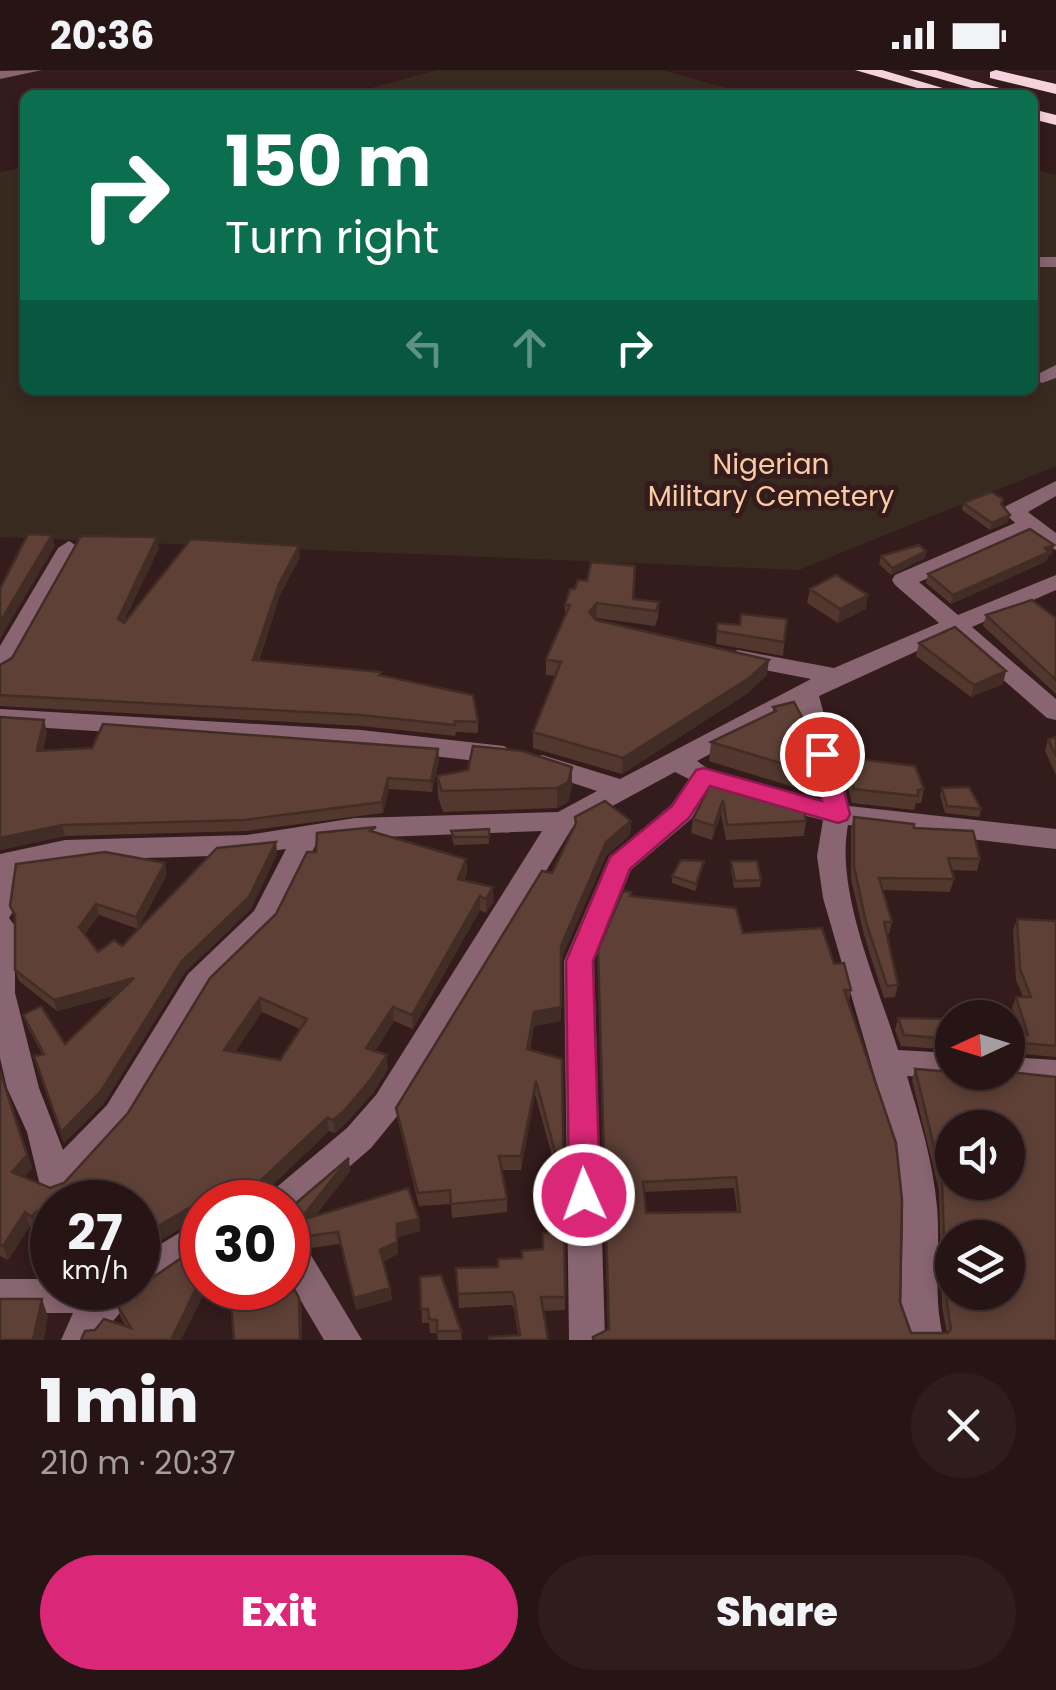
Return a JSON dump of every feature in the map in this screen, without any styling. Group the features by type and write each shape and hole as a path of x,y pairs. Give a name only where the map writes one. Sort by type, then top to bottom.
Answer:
{"highway":[{"path":"863,70 941,90"},
{"path":"916,70 996,90"},
{"path":"977,70 1056,90"},
{"path":"1032,70 1056,76"}],"street":[{"path":"0,75 36,70"},
{"path":"1056,487 1014,510 1056,544"},
{"path":"1030,525 902,580 1056,712"},
{"path":"0,667 69,548"},
{"path":"0,910 1,864 65,850 211,848 355,828 562,822 624,790 691,769 836,676 1056,582"},
{"path":"706,654 836,676"},
{"path":"806,695 838,814 831,832 830,864 914,1152 920,1212 919,1313 926,1340"},
{"path":"0,717 361,739 517,756 624,790"},
{"path":"691,769 747,790 838,814 1056,838"},
{"path":"587,1340 579,961 619,864 681,812 691,769"},
{"path":"310,1180 359,1138 387,1106 562,822"},
{"path":"65,1180 118,1116 198,982 265,918 306,836"},
{"path":"0,926 0,993 22,1088 43,1132 52,1180"},
{"path":"885,1062 935,1065"},
{"path":"1025,1072 1055,1076"},
{"path":"310,1284 344,1340"},
{"path":"0,1296 30,1294"},
{"path":"80,1340 83,1328 98,1310"}],"green space":[{"path":"437,70 662,70 733,90 363,90"},
{"name":"Nigerian Military Cemetery","path":"20,168 20,395 1038,395 1038,170 1056,175 1056,466 799,570 0,537 0,172"}],"building":[{"path":"991,492 1003,499 1001,504 1010,515 992,523 963,503"},
{"path":"1030,529 1054,545 1045,548 1049,552 953,595 928,574"},
{"path":"28,534 52,535 0,622 0,589"},
{"path":"81,536 157,537 118,619 124,623 191,539 299,546 279,584 253,660 381,672 379,675 473,695 478,722 455,721 455,725 360,715 0,695 0,665 12,658"},
{"path":"919,545 926,551 892,568 881,556"},
{"path":"591,562 635,566 633,599 659,602 656,611 597,603 589,612 596,620 769,660 749,678 623,758 533,732 561,662 546,659 570,605 565,605 570,589 575,589 578,580 587,581"},
{"path":"836,575 868,595 840,609 810,589"},
{"path":"1032,600 1056,618 1056,680 986,615"},
{"path":"741,614 787,619 784,642 717,631 717,623 740,625"},
{"path":"955,627 1006,671 974,685 919,643"},
{"path":"794,702 806,725 794,728 800,769 711,742 776,711 773,707"},
{"path":"0,717 44,720 37,751 92,748 103,724 438,749 431,781 388,778 382,802 245,820 62,825 0,838"},
{"path":"1056,737 1056,756 1048,739"},
{"path":"841,741 856,742 857,759 915,766 924,789 918,790 918,796 854,789"},
{"path":"473,746 522,751 572,767 568,782 557,788 442,791 437,776 468,770"},
{"path":"714,777 803,802 806,821 727,825 723,800 714,826 693,819"},
{"path":"969,787 981,809 947,806 942,788"},
{"path":"605,801 631,821 606,842 561,946 561,1007 534,1012 527,1049 562,1059 565,1297 541,1297 548,1340 489,1340 520,1335 514,1296 512,1292 458,1294 456,1268 498,1267 498,1259 522,1258 522,1251 543,1249 543,1233 561,1233 557,1174 561,1174 536,1081 521,1156 499,1156 507,1199 451,1204 450,1190 418,1193 396,1108 542,871 552,873 576,823 575,817"},
{"path":"854,817 914,824 914,828 973,831 980,859 948,858 954,879 879,878 892,922 884,922 898,985 887,986 866,922 854,866"},
{"path":"376,827 370,831 466,859 458,879 493,887 486,899 480,896 412,1015 393,1007 366,1048 387,1055 371,1079 343,1112 333,1120 327,1118 261,1180 180,1180 180,1213 160,1225 160,1180 67,1180 128,1113 210,978 276,914 307,852 316,852 317,833","holes":["260,998 307,1019 280,1060 224,1050"]},
{"path":"489,829 489,837 454,837 451,831"},
{"path":"276,842 249,897 182,961 101,1091 61,1132 34,1056 44,1054 23,1015 41,1006 65,1044 134,978 54,1000 15,970 15,915 10,906 16,864 105,852 165,863 136,917 96,904 79,927 98,952 114,940 122,946 217,848"},
{"path":"681,860 704,861 696,884 672,876"},
{"path":"731,861 757,861 761,880 735,881"},
{"path":"623,891 631,892 630,896 736,908 743,933 822,928 834,964 844,963 851,990 844,990 896,1143 902,1200 900,1302 911,1333 948,1333 948,1310 1025,1310 1025,1220 943,1220 943,1200 1025,1200 1025,1110 935,1110 935,1150 915,1069 935,1071 935,1090 1025,1090 1025,1074 1056,1077 1056,1340 593,1340 609,1329 598,950","holes":["736,1177 740,1212 646,1213 643,1182"]},
{"path":"1017,919 1056,921 1056,1046 1025,1043 1025,1000 1016,997 1031,997 1020,969"},
{"path":"898,1018 935,1019 935,1038 904,1035"},
{"path":"0,1071 27,1155 12,1172 31,1180 30,1216 25,1212 3,1246"},
{"path":"349,1158 310,1207 310,1191"},
{"path":"408,1188 419,1219 397,1224 397,1242 380,1250 390,1288 354,1298 338,1232 310,1236 310,1218"},
{"path":"180,1259 180,1310 186,1310 171,1340 81,1340 85,1331 95,1330 104,1319 131,1328 120,1310 160,1310 160,1273"},
{"path":"441,1275 461,1331 437,1331 437,1320 429,1319 428,1309 421,1309 420,1277"},
{"path":"0,1299 30,1299 30,1310 40,1310 33,1340 0,1340"},
{"path":"232,1310 299,1310 300,1340 234,1340"}],"route":[{"path":"584,1195 579,961 619,864 681,812 704,776 772,799 838,814 822,754"}]}
